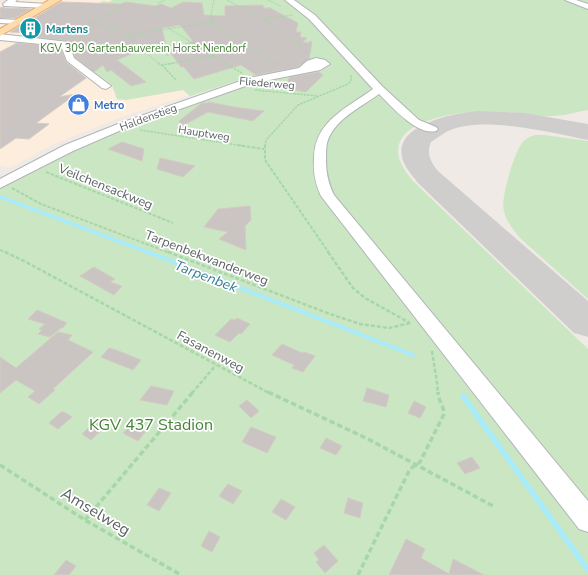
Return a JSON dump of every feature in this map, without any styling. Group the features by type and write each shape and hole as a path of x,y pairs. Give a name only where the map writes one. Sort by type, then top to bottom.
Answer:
{"main road":[{"path":"3,39 19,22 46,3 56,0"}],"street":[{"path":"13,0 7,4 46,3"},
{"path":"569,0 588,7"},
{"path":"292,7 312,17 379,89 415,122 432,129"},
{"path":"0,21 19,22"},
{"path":"3,39 65,44 70,59 106,86"},
{"name":"Haldenstieg","path":"1,183 68,148 122,126 289,72 303,69"},
{"path":"379,89 335,122 325,132 321,142 319,174 322,185 328,196 588,520"}],"path":[{"path":"158,3 165,0"},
{"path":"214,0 210,15 213,22 289,72"},
{"path":"227,0 264,19 308,52 313,52"},
{"path":"61,38 94,23 121,7"},
{"path":"264,19 292,7"},
{"path":"127,35 213,22"},
{"path":"94,23 113,27 127,35 161,64 176,80"},
{"path":"168,28 214,56 251,85"},
{"path":"161,64 214,56"},
{"name":"Fliederweg","path":"251,85 319,96"},
{"name":"Hauptweg","path":"160,134 264,150"},
{"name":"Veilchensackweg","path":"33,166 173,223"},
{"name":"Tarpenbekwanderweg","path":"1,183 41,204 365,326 389,328 411,323"},
{"name":"Fasanenweg","path":"0,250 24,261 275,396 368,439 495,507"},
{"path":"358,575 410,469 420,462 444,414 444,410 438,398 437,376 434,368 432,349"},
{"path":"84,520 216,365"},
{"name":"Amselweg","path":"0,465 84,520 181,575"}],"shaded area":[{"name":"Metro","path":"9,0 113,0 108,2 72,42 74,59 112,85 117,99 126,100 183,90 189,95 116,119 54,144 10,168 0,166 0,3"}],"green space":[{"name":"KGV 437 Stadion","path":"113,0 588,0 588,110 556,116 485,112 452,114 420,124 407,132 400,141 398,153 402,165 413,181 588,349 588,575 0,575 0,189 95,139 267,78 330,66 327,65 321,58 306,61 305,64 295,69 246,78 190,96 183,90 126,100 117,99 112,85 74,59 72,43 30,38 83,13 103,1 108,2"},
{"path":"535,135 588,141 588,299 520,238 506,219 503,205 504,197 508,177 515,156 523,142 527,138"}],"building":[{"name":"KGV 309 Gartenbauverein Horst Niendorf","path":"61,2 120,4 126,2 155,6 161,4 171,8 183,2 202,3 204,15 225,16 225,6 263,5 264,8 270,8 298,23 296,32 301,32 300,37 307,38 303,42 312,42 309,59 298,67 256,75 241,65 194,79 184,67 181,67 169,51 193,41 180,25 162,28 168,56 155,44 117,60 146,82 131,86 111,70 107,72 103,65 94,72 75,57 68,41 31,36 37,33 10,32"},
{"path":"0,8 31,9 15,18 0,18"},
{"path":"17,43 60,47 66,62 86,78 59,97 76,94 36,123 49,124 29,139 16,138 0,149 0,52"},
{"path":"319,72 323,75 306,92 284,88 290,77"},
{"path":"209,102 264,111 253,121 208,112 182,126 179,121 202,103"},
{"path":"122,142 144,149 142,161 108,149"},
{"path":"160,158 195,166 183,177 157,169"},
{"path":"250,206 251,220 245,226 246,250 219,239 228,232 204,227 218,209"},
{"path":"94,267 115,279 110,282 122,286 114,295 80,276"},
{"path":"37,310 67,322 63,328 50,337 38,334 42,330 39,329 45,324 28,319"},
{"path":"237,318 250,324 241,334 239,333 230,342 215,335 231,319 235,320"},
{"path":"58,332 72,335 68,340 93,352 39,404 28,397 35,391 16,380 0,393 0,357 16,368"},
{"path":"282,344 302,353 304,352 315,356 303,372 292,368 294,365 272,355"},
{"path":"109,348 141,360 133,370 101,357"},
{"path":"151,386 174,391 167,405 140,400"},
{"path":"367,388 389,395 386,407 363,401"},
{"path":"247,400 259,411 251,418 239,406"},
{"path":"414,401 426,407 420,418 408,413"},
{"path":"61,412 64,412 72,417 58,429 49,423"},
{"path":"99,418 108,424 91,440 82,434"},
{"path":"132,424 146,431 138,441 123,433"},
{"path":"251,427 276,437 267,453 242,442"},
{"path":"326,438 342,446 336,455 320,448"},
{"path":"472,457 480,468 465,474 457,463"},
{"path":"228,484 242,491 233,504 219,496"},
{"path":"159,488 171,493 159,511 147,505"},
{"path":"348,498 363,503 360,518 344,513"},
{"path":"281,499 295,507 286,520 272,512"},
{"path":"209,531 220,537 212,552 201,546"},
{"path":"406,539 425,549 421,558 449,574 453,559 484,575 389,575"},
{"path":"324,545 338,561 325,573 316,562 319,560 314,553"},
{"path":"66,560 76,566 69,575 54,575"}],"waterway":[{"name":"Tarpenbek","path":"0,197 150,253"},
{"name":"Tarpenbek","path":"148,252 413,355"},
{"path":"463,396 588,570"}],"taxiway":[{"path":"588,132 548,124 502,118 457,120 438,126 422,137 418,142 415,152 421,168 428,177 588,323"}],"place":[{"name":"Martens","path":"30,29"},
{"name":"Metro","path":"78,105"}]}
